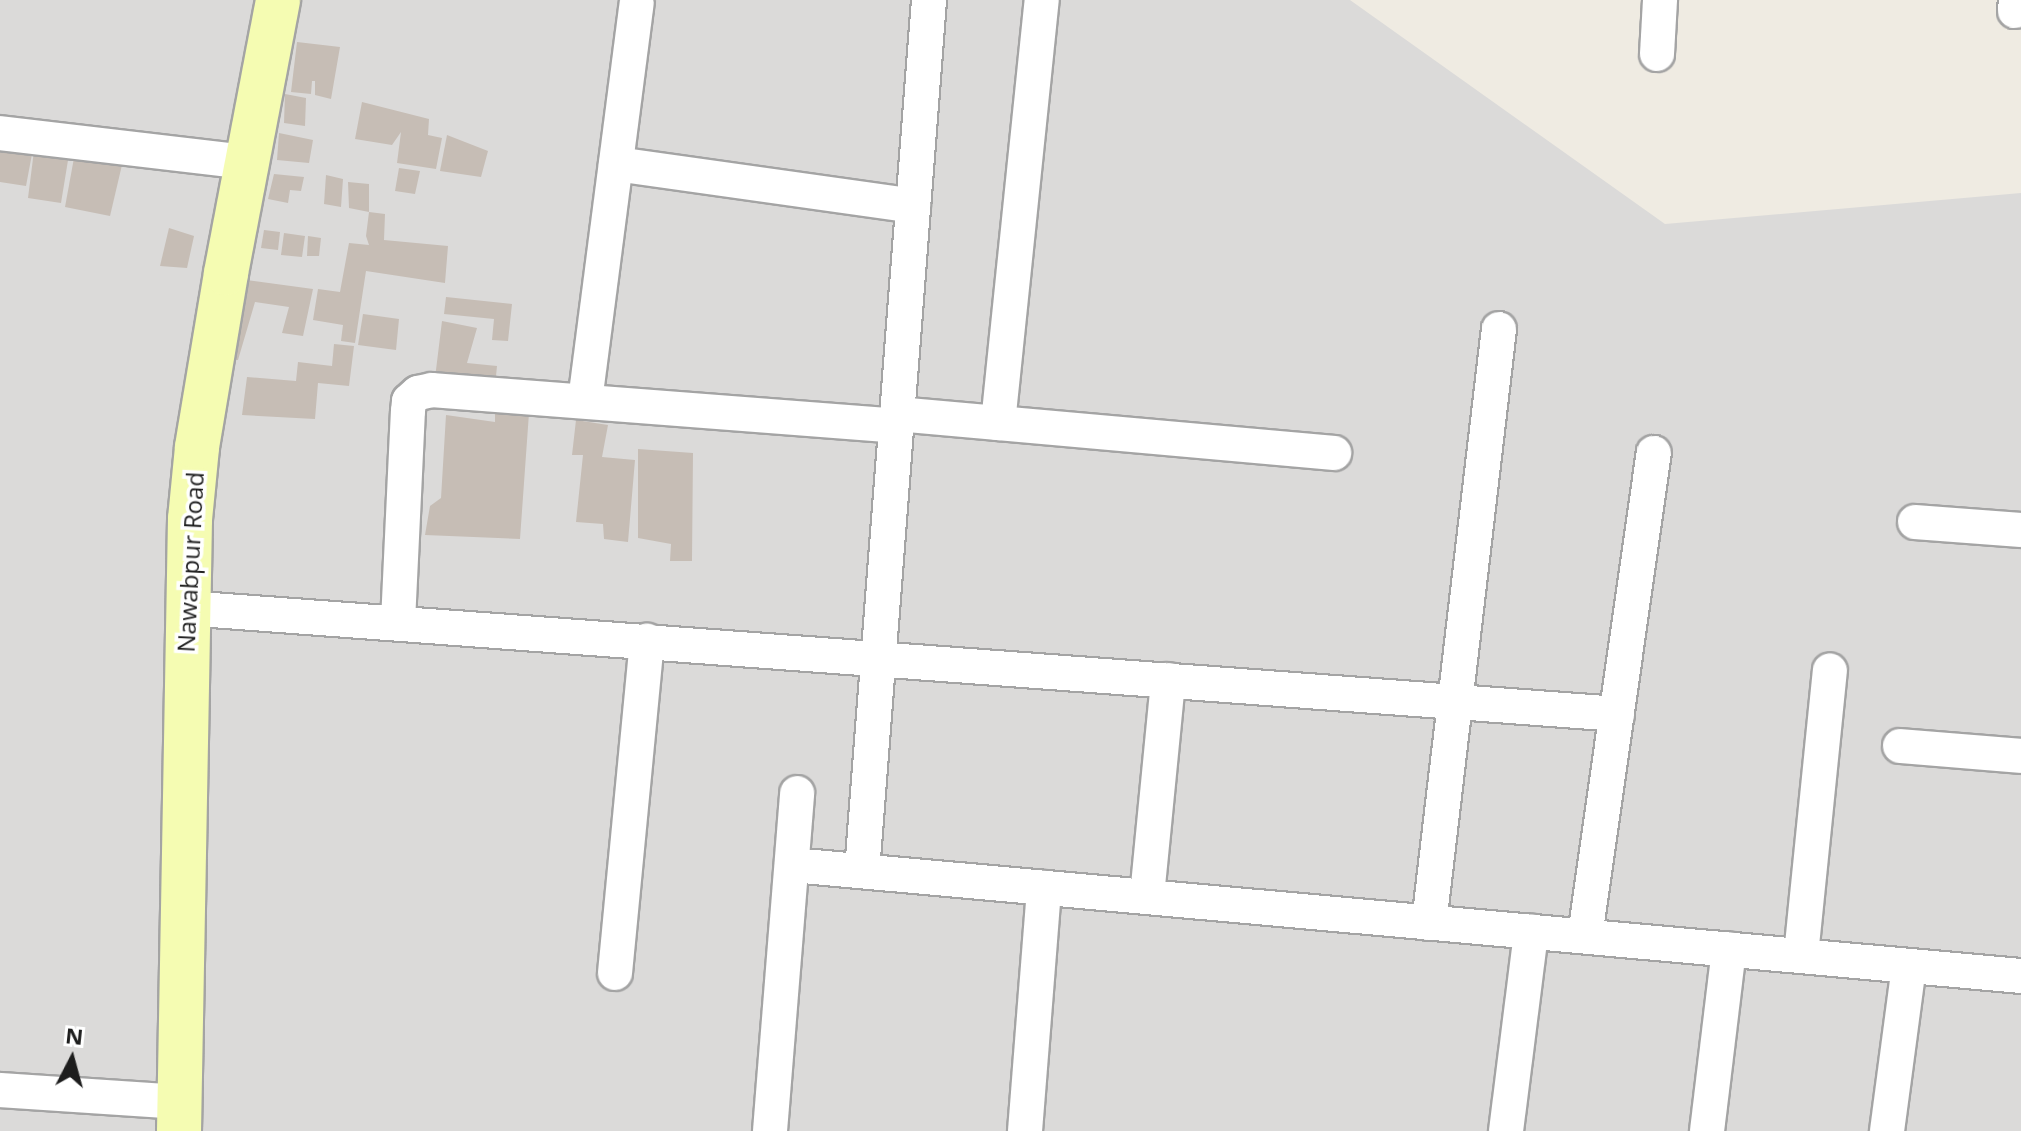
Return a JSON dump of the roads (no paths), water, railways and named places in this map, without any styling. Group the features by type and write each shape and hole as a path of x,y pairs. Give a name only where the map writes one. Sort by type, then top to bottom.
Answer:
{"street":[{"name":"Nawabpur Road","path":"179,1116 185,608 197,447 278,0"},
{"path":"862,871 929,0"},
{"path":"998,423 1042,0"},
{"path":"1657,54 1660,0"},
{"path":"585,401 637,3"},
{"path":"0,133 247,162"},
{"path":"616,164 913,206"},
{"path":"1429,923 1499,329"},
{"path":"398,622 409,401 418,393 432,390 897,420 998,423 1334,453"},
{"path":"1585,936 1654,453"},
{"path":"1915,522 2021,530"},
{"path":"185,608 1617,714"},
{"path":"615,973 647,641"},
{"path":"1801,955 1830,670"},
{"path":"1147,896 1168,680"},
{"path":"1900,746 2021,756"},
{"path":"770,1131 797,793"},
{"path":"792,865 2021,976"},
{"path":"1032,1131 1025,1131 1044,888"},
{"path":"1506,1131 1531,932"},
{"path":"1707,1131 1729,949"},
{"path":"1887,1131 1909,966"},
{"path":"0,1090 179,1116"}]}
